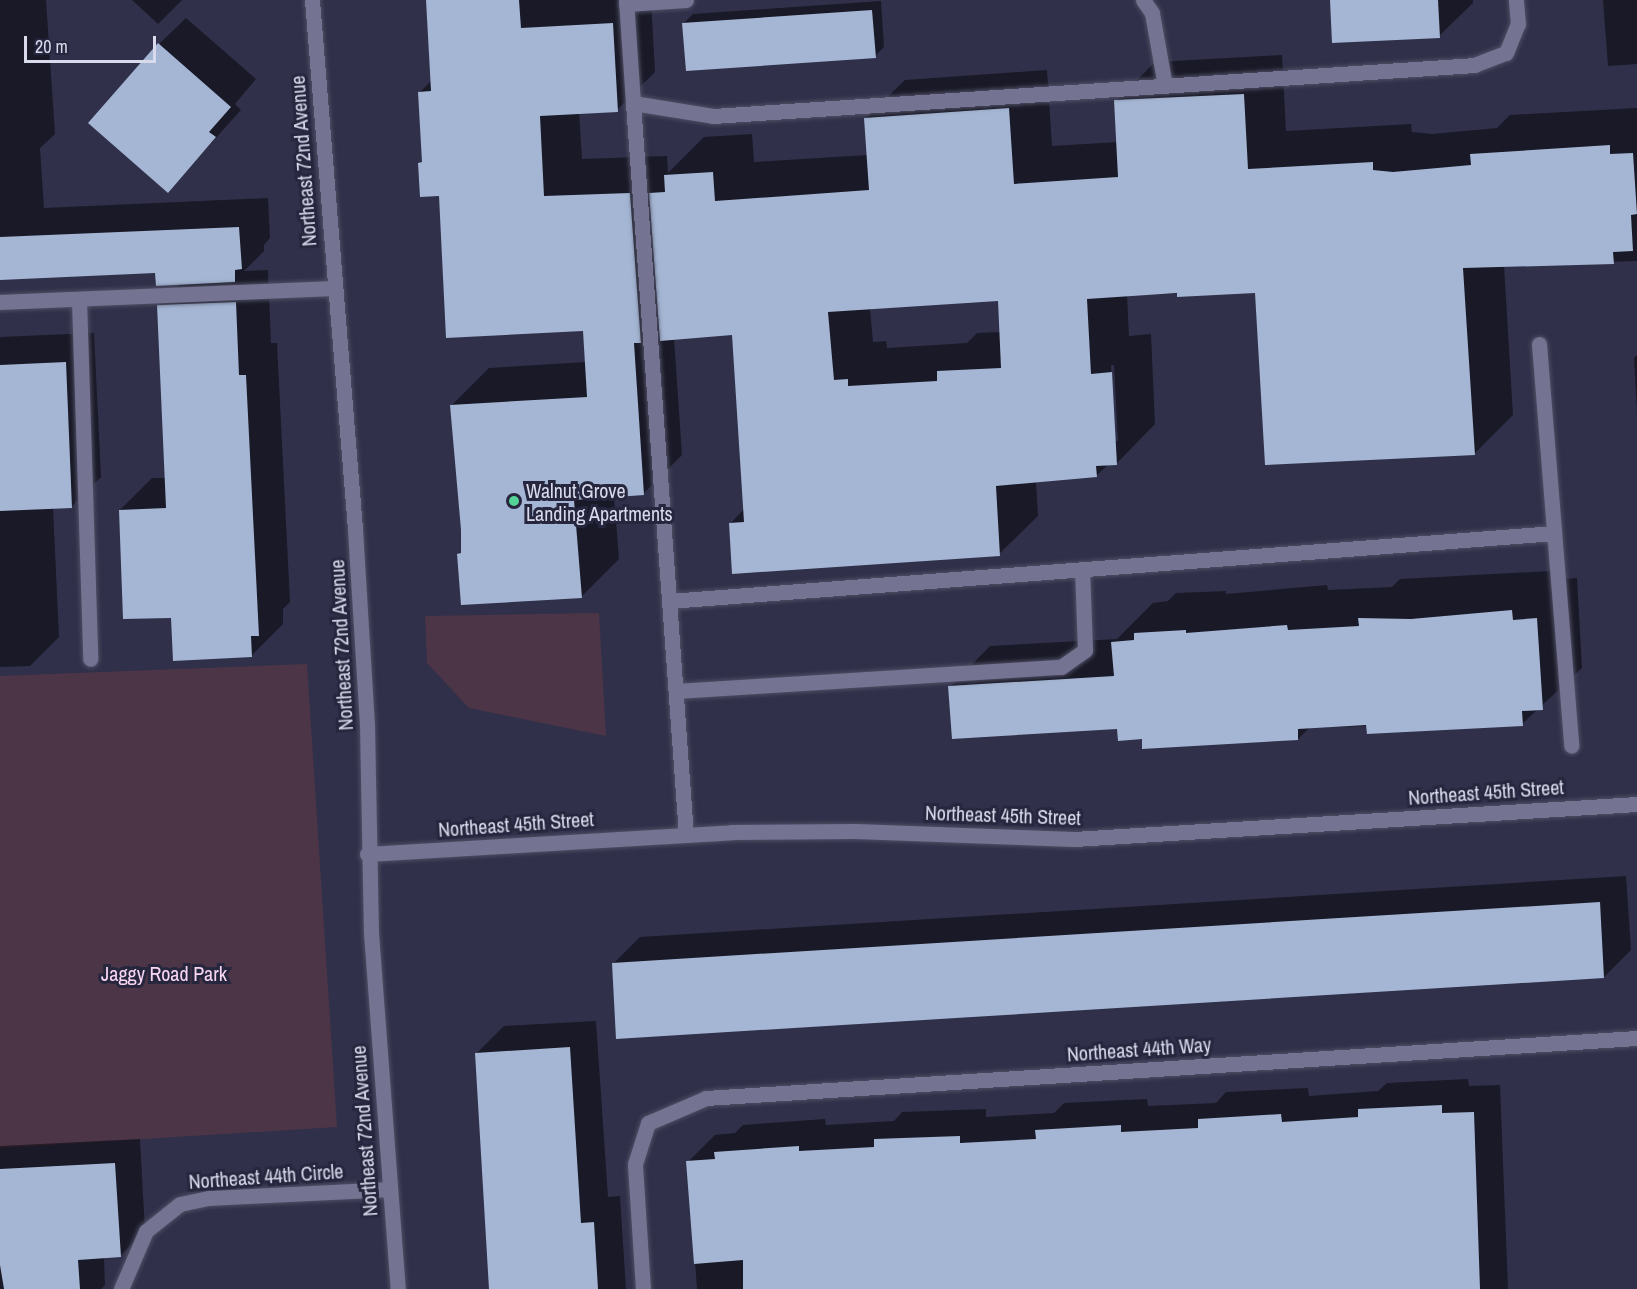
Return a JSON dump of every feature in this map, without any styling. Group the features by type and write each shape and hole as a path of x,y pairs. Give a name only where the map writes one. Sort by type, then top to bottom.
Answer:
{"street":[{"name":"Northeast 72nd Avenue","path":"312,0 333,288 356,540 367,725 368,854 398,1289"},
{"path":"686,0 626,2 686,835"},
{"path":"1143,0 1152,13 1165,86"},
{"path":"633,103 713,116 1474,65 1506,53 1518,24 1516,0"},
{"path":"0,302 333,288"},
{"path":"79,299 90,658"},
{"path":"1539,344 1571,746"},
{"path":"669,601 1554,533"},
{"path":"676,691 1061,667 1085,650 1082,570"},
{"name":"Northeast 45th Street","path":"368,854 686,835 854,831 1074,839 1637,804"},
{"name":"Northeast 44th Way","path":"643,1289 635,1164 648,1123 706,1098 1637,1038"},
{"name":"Northeast 44th Circle","path":"121,1289 146,1231 180,1204 209,1198 390,1189"}],"green space":[{"path":"599,613 606,736 469,708 427,663 425,616"},
{"name":"Jaggy Road Park","path":"307,664 337,1127 0,1148 0,676"}],"building":[{"path":"426,0 519,0 521,28 613,23 618,112 540,116 544,196 630,193 641,343 634,343 644,495 574,500 582,598 461,605 457,554 461,553 461,530 450,405 587,397 583,331 446,338 439,196 420,197 418,163 422,162 418,92 431,91"},
{"path":"1330,0 1438,0 1440,38 1332,43"},
{"path":"872,10 876,58 686,71 682,23"},
{"path":"158,43 231,107 209,132 216,137 168,193 88,123"},
{"path":"1244,94 1248,169 1373,162 1373,170 1393,172 1471,165 1470,154 1610,145 1610,154 1633,153 1637,214 1631,215 1633,251 1613,252 1614,264 1463,268 1475,455 1265,465 1255,293 1177,297 1177,293 1087,299 1091,374 1112,372 1117,465 1096,466 1097,477 996,486 1000,556 732,574 729,523 744,522 732,335 660,341 649,193 665,192 664,175 713,172 715,201 869,190 864,118 1009,108 1014,184 1118,177 1114,100","holes":["998,301 1001,368 937,371 937,381 848,386 848,379 834,380 828,312"]},
{"path":"239,227 242,269 235,270 235,282 156,286 155,273 0,280 0,237"},
{"path":"236,302 239,375 246,375 259,636 251,636 252,657 173,661 171,618 123,619 119,510 166,508 157,305"},
{"path":"66,362 72,508 0,511 0,365"},
{"path":"1512,610 1513,620 1537,618 1543,710 1522,711 1523,726 1367,734 1366,725 1298,729 1298,740 1142,749 1142,739 1118,741 1117,729 952,739 948,686 1114,676 1111,642 1134,640 1134,633 1186,630 1186,633 1287,625 1288,630 1359,626 1358,618 1411,619"},
{"path":"1600,902 1604,978 616,1039 612,963"},
{"path":"570,1047 581,1223 594,1222 598,1289 489,1289 475,1053"},
{"path":"1442,1105 1442,1113 1474,1112 1480,1289 743,1289 743,1260 694,1264 686,1161 715,1159 714,1152 799,1146 799,1151 874,1147 874,1139 960,1136 960,1143 1036,1139 1035,1130 1121,1125 1121,1132 1198,1128 1198,1119 1281,1114 1282,1122 1358,1117 1358,1109"},
{"path":"115,1163 121,1257 78,1260 80,1289 4,1289 0,1265 0,1169"}],"place":[{"name":"Walnut Grove Landing Apartments","path":"514,501"}]}
